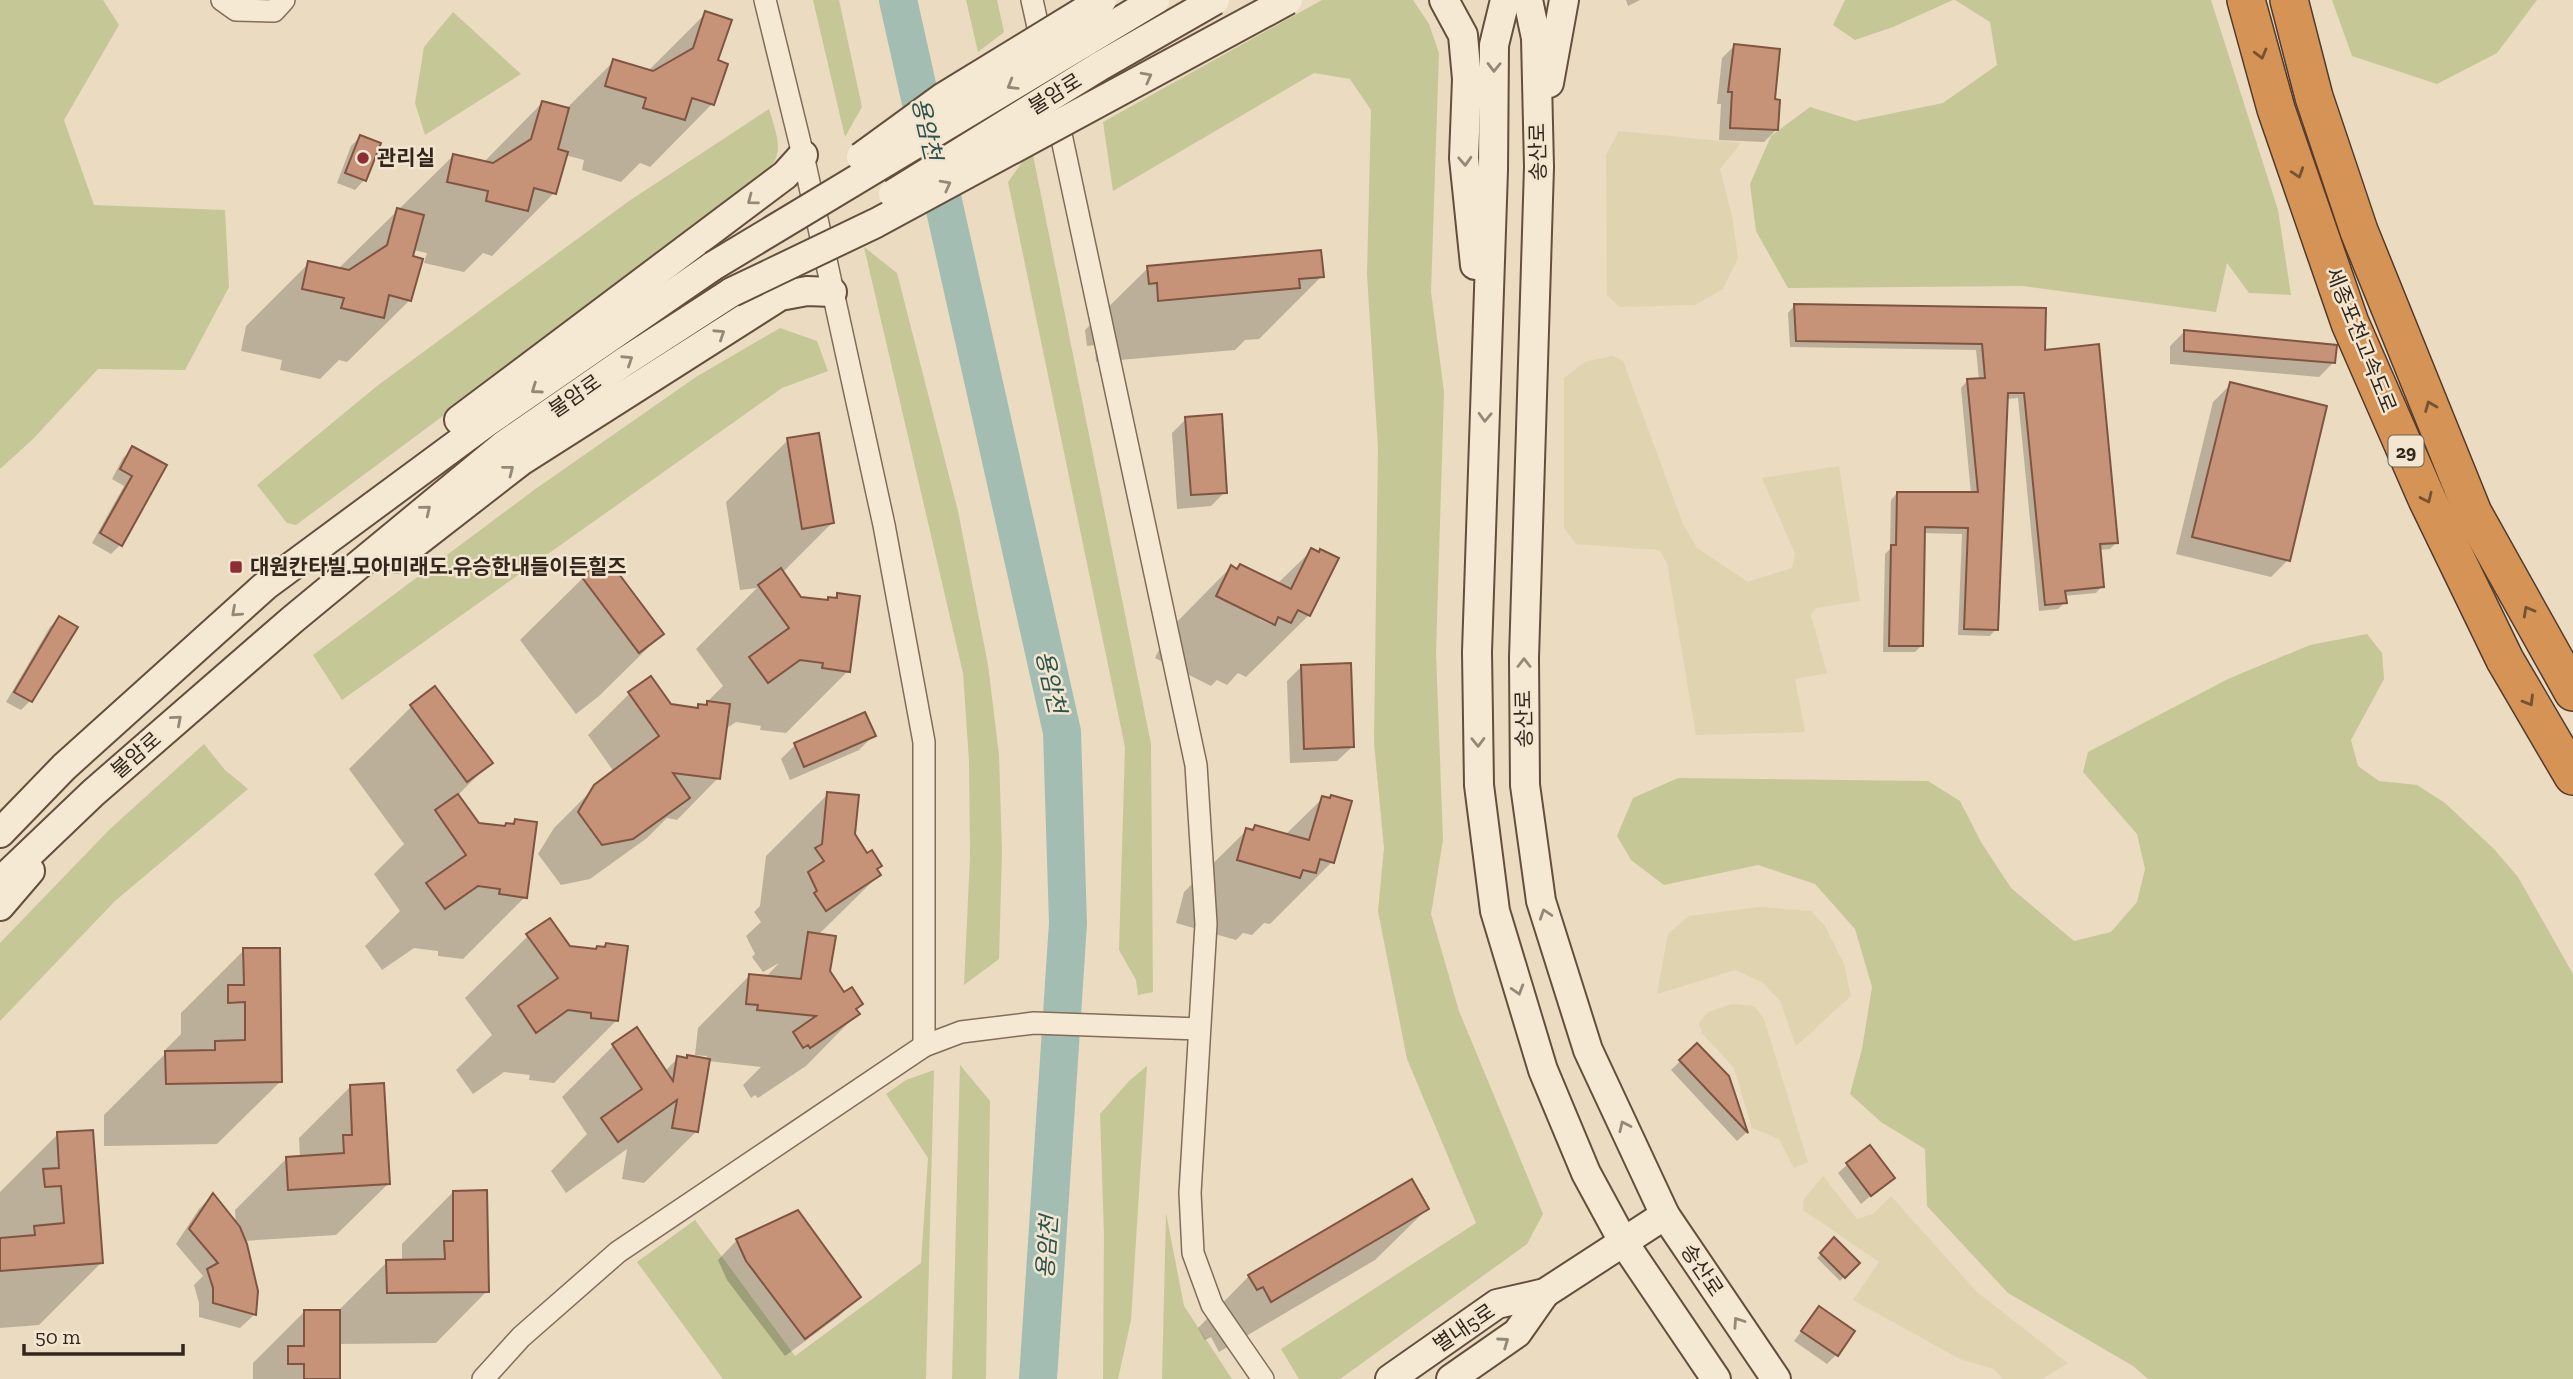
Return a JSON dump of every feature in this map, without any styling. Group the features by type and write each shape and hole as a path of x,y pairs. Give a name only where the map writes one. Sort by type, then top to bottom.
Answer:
{"highway":[{"name":"세종포천고속도로","path":"2246,0 2276,109 2350,323 2427,499 2505,660 2573,776"},
{"name":"세종포천고속도로","path":"2290,0 2314,97 2359,231 2473,513 2573,692"}],"street":[{"path":"222,0 236,10 274,10 284,0"},
{"path":"765,0 803,155 884,525 924,742 924,1046"},
{"path":"1032,0 1196,765 1206,925 1190,1193 1193,1253 1212,1304 1264,1379"},
{"path":"713,266 942,98 1102,0"},
{"name":"불암로","path":"0,833 64,767 265,586 487,422 713,266 1155,0"},
{"name":"불암로","path":"0,882 93,793 292,620 504,445 732,292 1100,66 1215,0"},
{"path":"732,292 876,223 1288,0"},
{"path":"1444,0 1463,35 1467,79 1464,158 1486,376"},
{"path":"1505,0 1494,45 1477,652 1479,785 1495,911 1543,1070 1586,1173 1624,1243 1716,1379"},
{"name":"송산로","path":"1528,0 1536,38 1538,193 1524,658 1525,785 1541,901 1588,1051 1665,1215 1776,1379"},
{"path":"1538,147 1564,0"},
{"path":"265,586 330,519 785,175 803,155"},
{"path":"292,620 372,577 521,461 780,296 807,290 832,292"},
{"path":"0,814 64,767"},
{"path":"0,906 93,793"},
{"path":"482,1379 521,1337 618,1252 924,1046 961,1032 1034,1023 1199,1029"},
{"name":"별내5로","path":"1390,1379 1497,1304 1545,1293 1665,1215"},
{"name":"별내5로","path":"1451,1379 1517,1333 1545,1293"}],"shaded area":[{"path":"1619,131 1741,143 1720,169 1732,216 1738,258 1723,289 1695,305 1620,307 1607,295 1606,155"},
{"path":"1612,356 1623,361 1683,524 1697,548 1748,582 1792,568 1795,554 1762,478 1839,466 1860,601 1817,608 1811,615 1827,673 1795,679 1805,732 1696,735 1667,563 1659,550 1576,544 1564,528 1564,378 1585,362"},
{"path":"1759,907 1811,911 1825,926 1844,964 1851,996 1796,1046 1780,1001 1762,982 1735,970 1657,994 1668,934 1689,916"},
{"path":"1732,1004 1754,1006 1764,1019 1808,1162 1794,1168 1779,1139 1752,1128 1734,1068 1702,1033 1699,1023 1708,1012"},
{"path":"1823,1176 1857,1219 1873,1214 1891,1196 1977,1292 2068,1363 2042,1379 2003,1379 1994,1369 1960,1359 1853,1300 1879,1262 1803,1210 1804,1199"}],"green space":[{"path":"0,0 103,0 119,25 64,120 94,205 225,210 229,287 185,370 98,369 33,439 0,469"},
{"path":"813,0 839,0 862,107 845,137"},
{"path":"966,0 997,0 1004,32 978,52"},
{"path":"1322,0 1413,0 1429,24 1439,53 1431,292 1444,392 1436,653 1443,840 1431,914 1459,1011 1543,1214 1527,1244 1340,1379 1299,1379 1281,1349 1476,1223 1407,1059 1378,911 1384,848 1374,743 1378,448 1367,275 1371,110 1350,79 1314,73 1113,191 1103,122"},
{"path":"1845,0 1953,0 1893,27 1855,40 1833,25"},
{"path":"1955,0 2211,0 2278,210 2291,295 2249,293 2227,263 2216,312 2022,286 1788,288 1756,231 1750,184 1771,136 1810,107 1855,121 1943,103 1997,65 1990,22"},
{"path":"2332,0 2537,0 2497,53 2437,84 2352,56"},
{"path":"453,12 521,74 425,135 415,103 424,47"},
{"path":"769,109 777,138 776,156 773,164 745,192 296,525 287,523 257,485 377,386 629,201"},
{"path":"1033,155 1151,744 1153,992 1138,995 1136,980 1119,950 1125,747 1008,182 1025,158"},
{"path":"864,247 897,273 958,511 988,665 999,755 1002,852 999,959 964,985 970,857 969,761 963,673"},
{"path":"780,328 817,341 828,371 782,388 342,700 313,655 534,490 696,377"},
{"path":"2367,634 2382,653 2384,679 2351,740 2358,766 2379,781 2417,785 2445,803 2494,849 2518,877 2573,974 2573,1379 2148,1379 2133,1366 2008,1293 1927,1206 1925,1149 1881,1122 1850,1094 1862,1049 1872,987 1855,929 1815,884 1758,865 1664,885 1631,860 1617,836 1633,798 1678,778 1928,781 1960,801 1981,842 2011,888 2074,941 2111,932 2137,902 2145,869 2137,834 2083,772 2088,752 2228,679 2310,645"},
{"path":"204,744 225,770 248,789 115,901 0,1021 0,943 110,829"},
{"path":"960,1065 990,1101 986,1379 952,1379"},
{"path":"1147,1066 1131,1320 1118,1379 1103,1379 1104,1236 1100,1114 1129,1081"},
{"path":"934,1070 926,1379 723,1379 637,1262 695,1220 795,1356 921,1263 928,1158 886,1094 906,1080"},
{"path":"1166,1213 1184,1306 1232,1379 1162,1379"}],"building":[{"path":"705,11 732,20 718,60 728,64 714,105 692,98 685,120 643,108 646,98 605,86 613,59 653,71 693,48"},
{"path":"1734,44 1780,49 1775,99 1780,100 1778,130 1730,128 1732,92 1728,92"},
{"path":"542,101 569,108 558,149 568,152 556,194 534,188 528,211 486,201 488,191 447,182 453,154 493,163 531,139"},
{"name":"관리실","path":"360,135 381,143 366,181 345,173"},
{"path":"397,208 424,215 413,256 423,259 411,301 389,295 384,318 341,308 344,298 302,289 308,261 349,270 387,245"},
{"path":"1321,250 1324,277 1299,279 1300,288 1158,301 1157,283 1149,284 1147,266"},
{"path":"1794,304 2046,308 2045,350 2099,344 2118,543 2100,544 2104,587 2065,591 2067,603 2045,605 2024,393 2008,393 1998,630 1964,629 1968,528 1925,527 1923,646 1889,646 1891,545 1896,545 1897,492 1978,492 1967,379 1985,378 1982,344 1796,341"},
{"path":"2184,330 2337,345 2335,363 2184,351"},
{"path":"2230,382 2327,406 2290,561 2192,537"},
{"path":"1222,414 1227,493 1191,495 1185,417"},
{"path":"819,433 834,523 802,529 787,438"},
{"path":"132,446 167,465 122,546 100,533 132,476 120,469"},
{"path":"1311,548 1339,558 1310,616 1298,610 1291,623 1278,617 1275,625 1216,596 1231,565 1237,569 1240,564 1291,589"},
{"path":"607,558 664,634 639,653 581,576"},
{"path":"781,568 801,597 828,600 828,597 837,598 837,593 860,596 850,672 822,668 823,663 800,660 768,683 749,657 789,628 758,585"},
{"path":"59,616 78,627 32,702 14,692"},
{"path":"1351,663 1354,747 1304,749 1301,665"},
{"path":"651,676 671,704 698,708 698,704 707,705 707,701 730,704 720,779 673,773 690,798 633,839 602,845 578,812 594,785 659,736 628,692"},
{"path":"435,686 493,763 467,782 410,705"},
{"path":"865,712 876,736 804,767 794,743"},
{"path":"827,792 859,795 855,834 867,853 872,850 882,866 877,869 881,875 826,911 814,893 817,891 808,872 824,861 815,848 822,844"},
{"path":"458,794 479,823 505,826 506,823 514,824 515,819 537,822 527,898 499,894 500,889 478,886 445,909 426,883 466,855 435,810"},
{"path":"1331,795 1352,801 1334,863 1320,859 1316,873 1303,870 1300,878 1237,860 1246,828 1253,830 1255,825 1309,840 1322,796 1330,798"},
{"path":"550,918 570,946 596,949 597,946 605,947 606,943 628,946 618,1021 591,1018 591,1013 568,1010 536,1033 518,1006 558,978 526,934"},
{"path":"808,932 836,936 830,971 844,992 852,987 863,1004 856,1009 860,1014 810,1048 808,1045 803,1048 793,1032 816,1016 757,1010 758,1005 746,1004 749,974 801,979"},
{"path":"243,948 280,948 282,1082 166,1084 165,1051 215,1050 215,1041 245,1040 245,1002 228,1003 228,985 244,985"},
{"path":"637,1027 673,1081 677,1056 710,1059 698,1132 672,1128 677,1100 618,1142 601,1118 642,1089 612,1044"},
{"path":"1697,1043 1729,1076 1748,1133 1679,1060"},
{"path":"384,1083 390,1184 288,1190 286,1157 344,1153 343,1135 352,1135 350,1085"},
{"path":"93,1130 103,1263 0,1271 0,1238 35,1235 34,1226 64,1223 61,1186 45,1187 43,1169 59,1168 57,1132"},
{"path":"1870,1145 1895,1178 1871,1196 1846,1163"},
{"path":"1412,1179 1429,1209 1271,1302 1263,1287 1257,1290 1248,1275"},
{"path":"487,1190 489,1292 387,1293 386,1260 445,1259 444,1241 453,1241 453,1191"},
{"path":"213,1193 240,1227 247,1244 258,1291 256,1315 213,1303 213,1288 207,1269 218,1263 189,1229"},
{"path":"798,1210 861,1297 805,1339 746,1261 736,1239"},
{"path":"1834,1237 1860,1263 1845,1278 1820,1253"},
{"path":"1819,1306 1855,1331 1838,1356 1801,1331"},
{"path":"304,1310 340,1310 340,1379 304,1379 304,1364 288,1364 288,1346 304,1346"}],"waterway":[{"name":"용암천","path":"898,0 1062,732 1068,923 1038,1379"}],"place":[{"name":"관리실","path":"363,158"},
{"name":"대원칸타빌.모아미래도.유승한내들이든힐즈","path":"236,567"}]}
